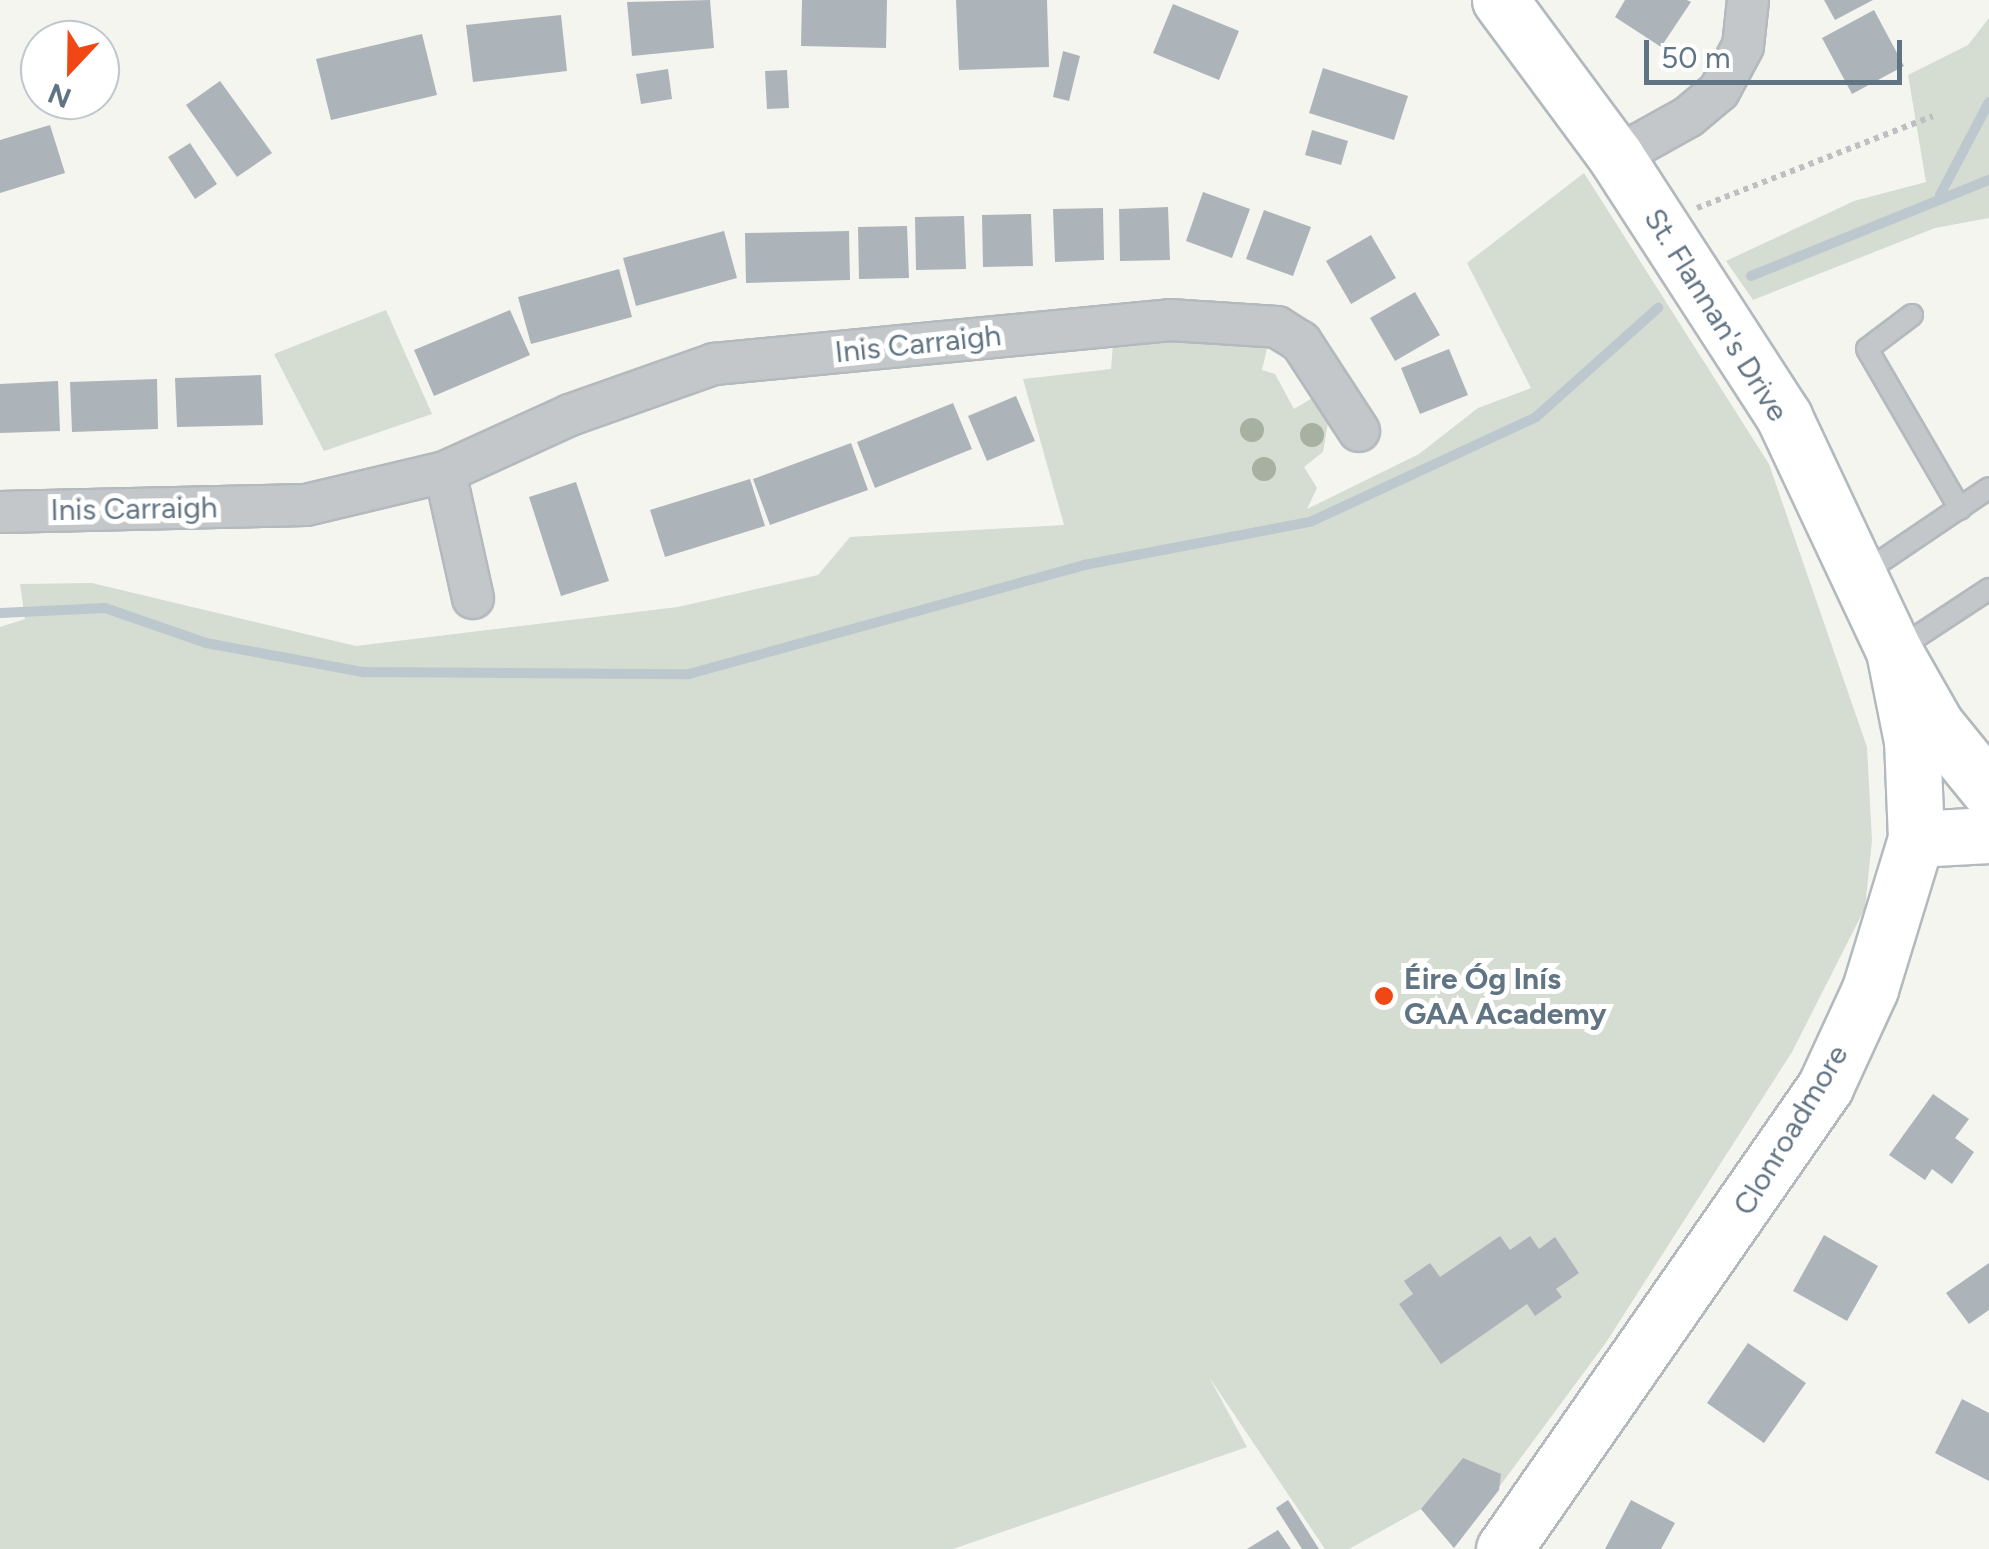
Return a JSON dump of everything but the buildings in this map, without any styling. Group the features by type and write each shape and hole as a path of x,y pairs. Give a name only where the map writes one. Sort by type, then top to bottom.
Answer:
{"street":[{"name":"St. Flannan's Drive","path":"1500,0 1616,158 1784,417 1894,652"},
{"path":"1616,158 1688,117 1719,91 1743,46 1748,0"},
{"name":"Inis Carraigh","path":"0,512 306,505 445,472 570,415 714,364 1170,320 1277,328 1301,342 1359,431"},
{"path":"445,472 473,598"},
{"path":"1894,652 1936,724 1989,790"},
{"name":"Clonroadmore","path":"1504,1549 1825,1086 1898,916 1916,839 1912,740 1894,652"},
{"path":"1916,839 1989,835"}],"lane":[{"path":"1912,315 1867,349 1960,509"},
{"path":"1859,576 1989,488"},
{"path":"1894,652 1989,589"}],"path":[{"path":"1663,230 1710,199 1933,116"}],"shaded area":[{"path":"1989,18 1989,218 1935,228 1753,300 1726,261 1854,201 1926,182 1908,75 1968,45"},
{"path":"1584,173 1769,464 1867,747 1872,840 1865,908 1792,1052 1605,1344 1454,1548 1421,1509 1349,1549 1325,1549 1209,1377 1247,1447 953,1549 0,1549 0,627 25,619 20,584 92,583 356,646 678,607 818,575 850,537 1064,525 1023,379 1111,369 1113,344 1204,336 1268,344 1262,370 1275,374 1294,409 1319,394 1330,411 1323,452 1304,467 1317,488 1307,509 1419,454 1478,408 1531,388 1467,263"},
{"path":"386,310 432,414 324,451 274,354"}],"waterway":[{"path":"1940,195 1989,102"},
{"path":"1751,276 1989,180"},
{"path":"0,613 105,608 206,643 363,672 689,674 1084,565 1310,522 1536,417 1658,308"}],"place":[{"name":"Éire Óg Inís GAA Academy","path":"1384,996"}]}
